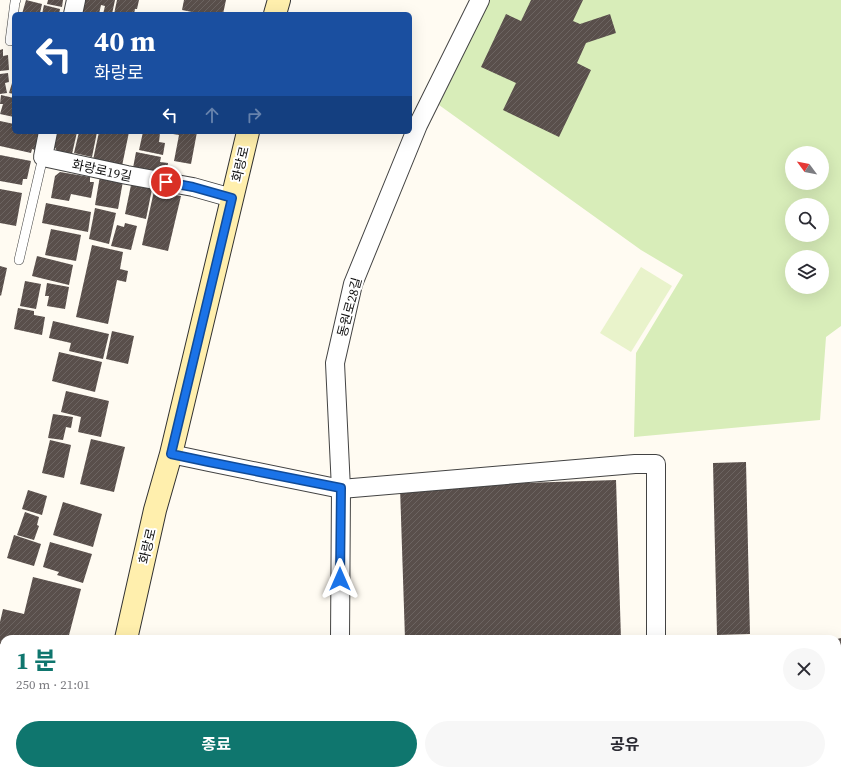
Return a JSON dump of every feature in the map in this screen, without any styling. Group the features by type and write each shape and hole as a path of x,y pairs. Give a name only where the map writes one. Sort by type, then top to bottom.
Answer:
{"main road":[{"path":"276,12 279,0"},
{"name":"화랑로","path":"130,634 155,510 171,454 248,134"}],"street":[{"path":"73,12 76,0"},
{"name":"동원로28길","path":"340,635 341,488 335,363 353,284 418,124 480,0"},
{"path":"43,157 48,134"},
{"name":"화랑로19길","path":"43,157 193,187 232,198"},
{"path":"171,454 341,488 635,464 656,464 656,635"}],"lane":[{"path":"15,12 16,0"},
{"path":"0,42 12,42"},
{"path":"19,260 43,157"}],"green space":[{"path":"490,0 841,0 841,326 826,337 820,420 634,437 636,353 683,275 641,250 439,105"},
{"path":"641,267 672,286 631,352 600,333"}],"building":[{"path":"26,0 42,4 40,12 23,12"},
{"path":"48,0 63,0 62,7 47,4"},
{"path":"83,0 115,0 112,12 104,12 105,6 101,5 99,12 80,12"},
{"path":"117,0 139,0 137,9 135,9 134,12 114,12"},
{"path":"184,0 226,0 223,12 192,12 182,10"},
{"path":"531,0 583,0 573,21 580,24 610,14 616,33 586,43 577,63 591,70 559,137 503,110 516,83 481,67 506,14 521,21"},
{"path":"44,5 60,9 59,12 42,12"},
{"path":"3,49 3,56 8,55 9,70 0,71 0,50"},
{"path":"8,73 9,82 5,83 7,93 0,94 0,74"},
{"path":"12,83 12,94 9,93"},
{"path":"1,95 12,98 12,117 0,114 3,104 0,104"},
{"path":"0,121 12,124 12,134 39,134 35,150 32,149 31,153 0,146"},
{"path":"54,134 77,134 72,154 57,151 52,142"},
{"path":"79,134 97,134 92,157 74,153"},
{"path":"99,134 129,134 122,166 93,160"},
{"path":"143,134 160,134 159,142 165,143 163,155 139,150"},
{"path":"173,134 197,134 191,164 174,161 179,135"},
{"path":"136,152 161,157 160,162 168,163 166,175 133,168"},
{"path":"0,155 31,161 27,179 23,179 22,185 0,181"},
{"path":"60,172 90,177 90,182 94,182 91,198 71,194 69,201 51,198 55,176"},
{"path":"100,176 123,181 118,209 95,205"},
{"path":"131,185 152,189 146,219 125,214"},
{"path":"0,189 22,193 16,226 0,223"},
{"path":"154,191 181,196 168,251 142,245"},
{"path":"46,203 91,212 88,232 42,223"},
{"path":"95,208 116,213 109,244 89,239"},
{"path":"125,223 137,226 131,250 111,246 117,225 124,227"},
{"path":"51,229 81,235 76,261 45,255"},
{"path":"92,245 123,252 120,269 128,271 126,282 117,280 108,324 76,317"},
{"path":"37,256 73,265 69,285 32,276"},
{"path":"0,266 7,268 1,296 0,295"},
{"path":"25,281 41,284 36,309 20,306"},
{"path":"47,283 69,287 65,309 47,306 49,296 45,296"},
{"path":"18,308 34,311 34,315 45,317 42,335 14,329"},
{"path":"53,321 109,334 103,359 69,351 71,343 49,338"},
{"path":"112,331 134,336 128,364 106,359"},
{"path":"59,352 102,362 95,392 52,381"},
{"path":"66,391 109,401 101,437 78,432 81,417 61,412"},
{"path":"53,414 73,417 71,428 66,427 63,440 48,438"},
{"path":"91,439 125,447 114,492 80,484"},
{"path":"50,440 71,445 64,478 42,473"},
{"path":"746,462 750,634 717,635 713,463"},
{"path":"616,480 621,635 405,635 400,487"},
{"path":"28,490 47,496 42,515 22,509"},
{"path":"63,502 102,514 93,547 53,535"},
{"path":"25,512 39,517 37,525 39,526 34,540 17,535"},
{"path":"14,535 41,544 34,566 7,558"},
{"path":"50,542 92,554 83,583 57,575 59,572 43,567"},
{"path":"33,577 81,589 69,635 0,635 0,622 3,609 24,614"}],"route":[{"path":"166,182 193,187 232,198 171,454 341,488 340,579"}]}
